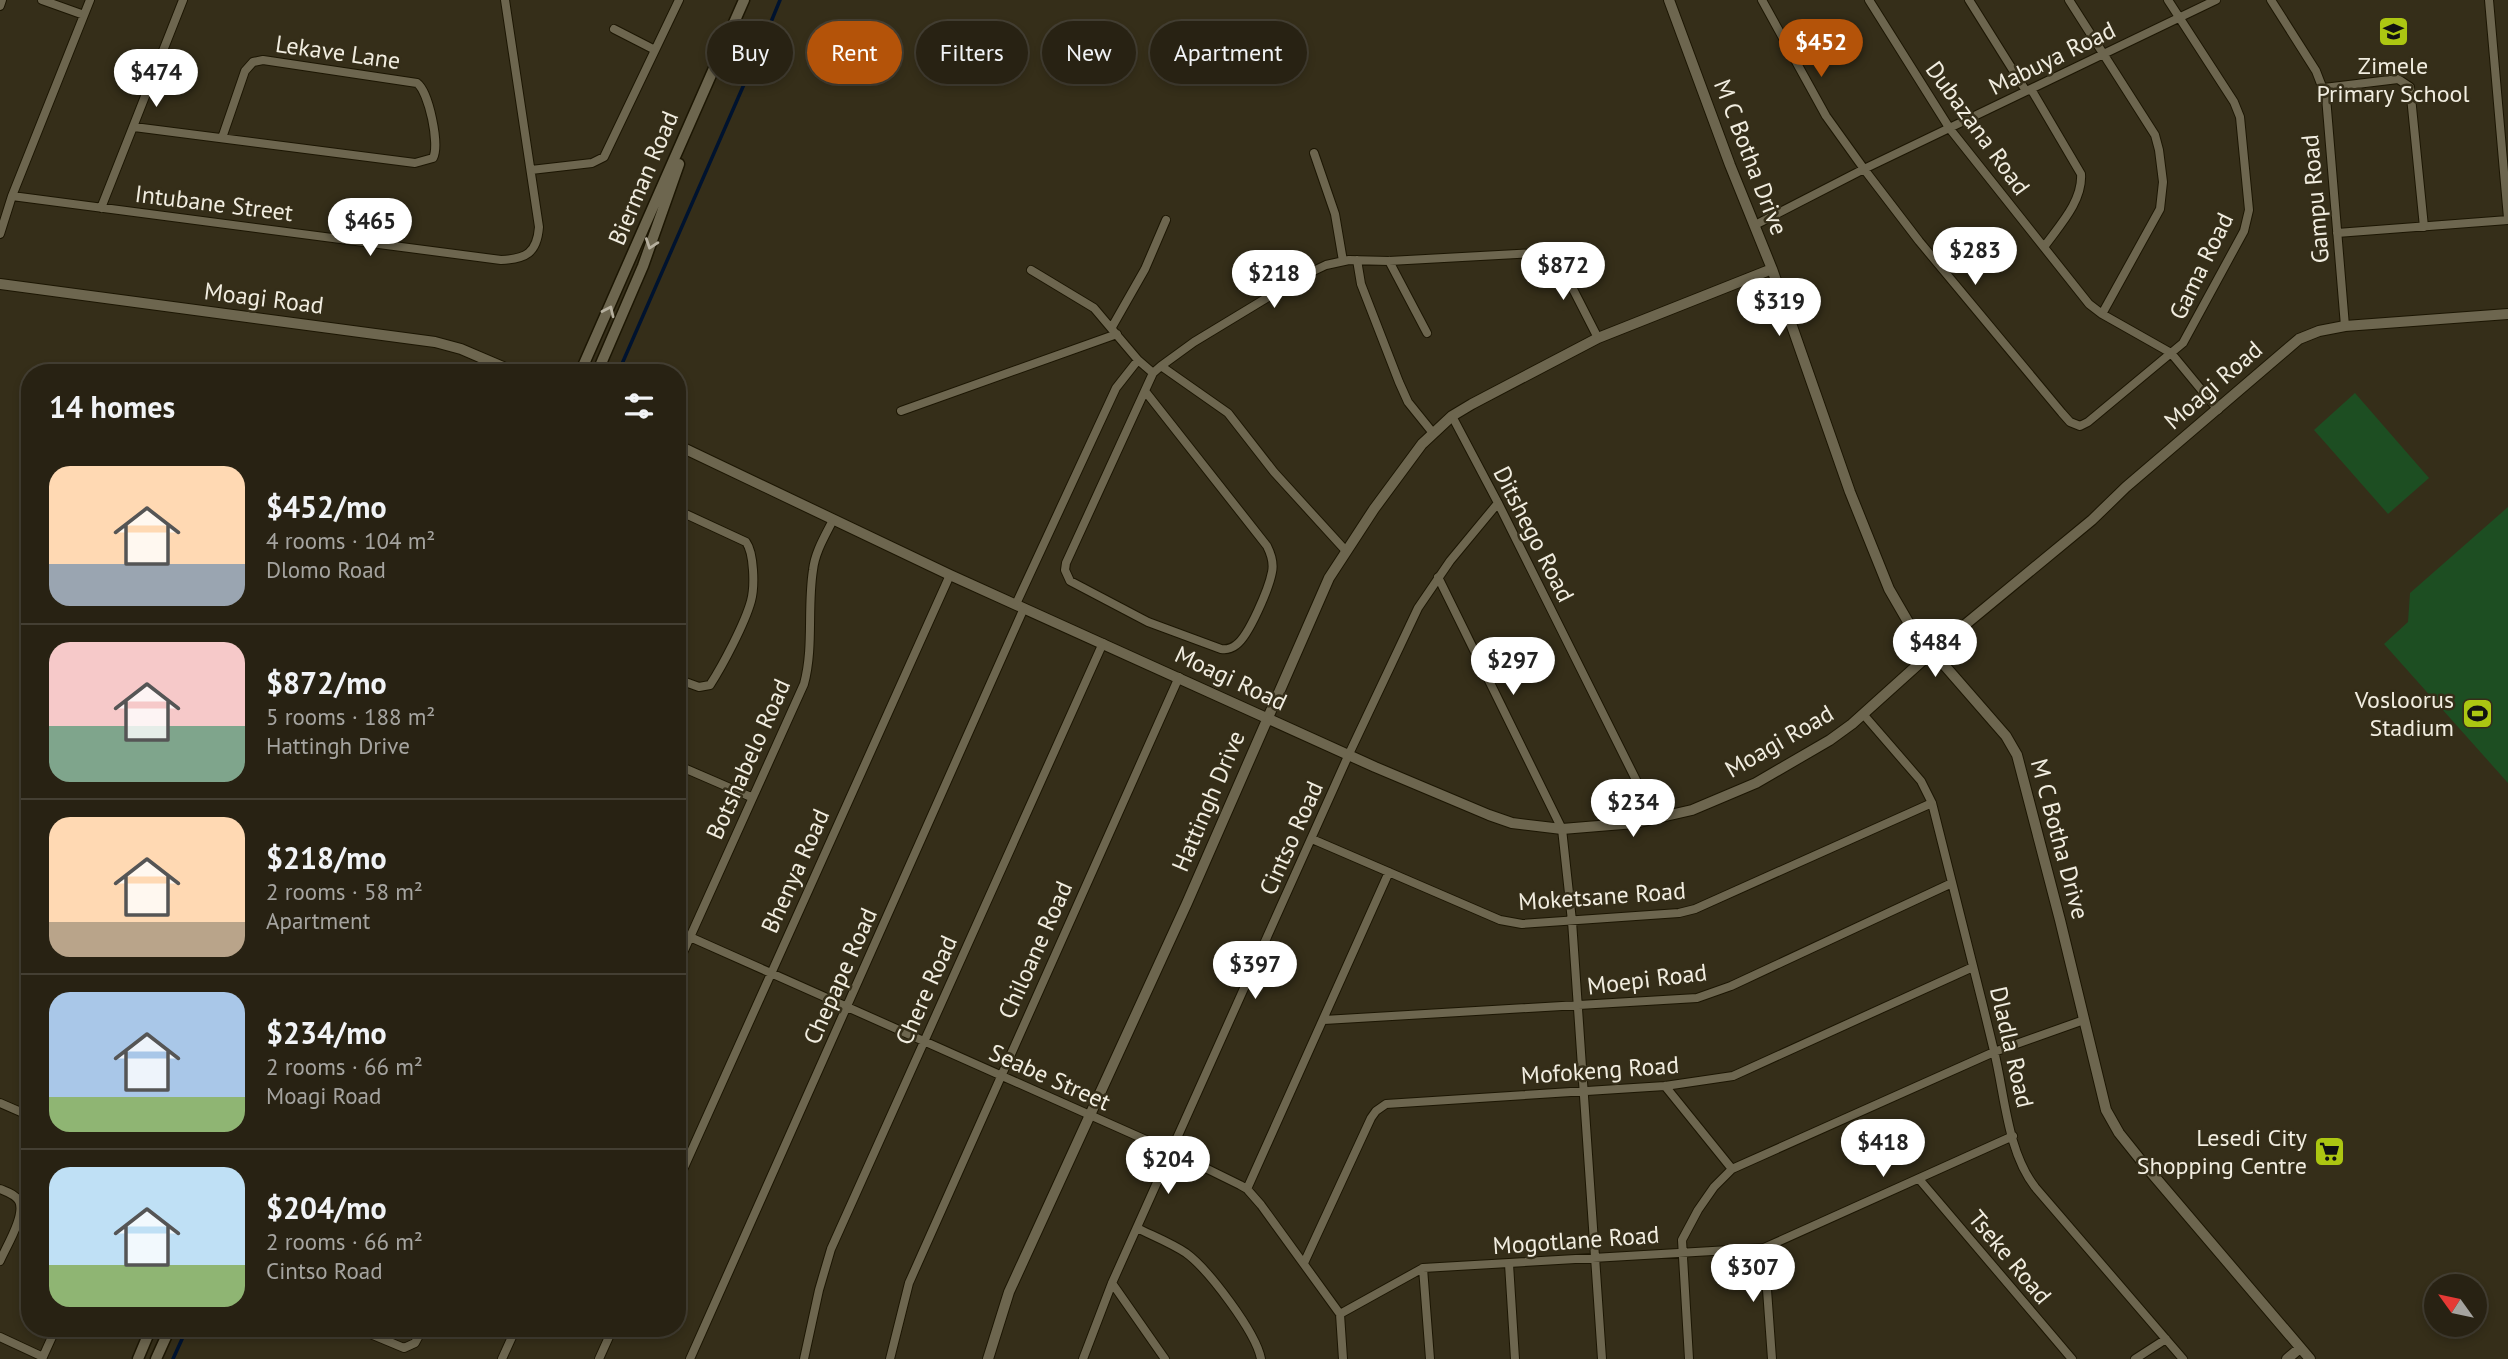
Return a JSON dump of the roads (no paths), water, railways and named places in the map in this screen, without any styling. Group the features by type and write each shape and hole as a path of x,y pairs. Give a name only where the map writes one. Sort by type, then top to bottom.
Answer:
{"main road":[{"name":"Bierman Road","path":"582,364 744,0"},
{"name":"Bierman Road","path":"602,364 643,266 680,159 751,0"},
{"path":"138,1359 147,1337"},
{"path":"156,1359 166,1337"}],"street":[{"path":"0,6 2,0"},
{"path":"43,0 84,15"},
{"path":"0,234 12,196 90,0"},
{"path":"101,208 183,0"},
{"name":"Intubane Street","path":"12,196 500,260 514,259 534,249 539,227 505,0"},
{"path":"531,170 592,163 604,157 679,0"},
{"name":"M C Botha Drive","path":"1669,0 1772,269 1877,562 1900,609 1932,652 2006,736 2017,755 2101,1098 2119,1133 2310,1359"},
{"path":"1762,0 1826,116 1864,169"},
{"name":"Dubazana Road","path":"1869,0 1950,129 2089,304 2171,353 2218,410"},
{"path":"1969,0 2081,174 2081,187 2074,202 2044,247"},
{"path":"2069,0 2155,135 2160,150 2163,189 2158,212 2102,314"},
{"name":"Gama Road","path":"1864,169 1963,295 2062,413 2074,424 2080,426 2088,422 2188,336 2244,231 2249,210 2240,117 2234,102 2168,0"},
{"name":"Mabuya Road","path":"1755,225 1864,169 2216,0"},
{"name":"Gampu Road","path":"2272,0 2311,61 2327,105 2345,326"},
{"path":"2337,233 2508,219 2489,0"},
{"path":"614,29 655,50"},
{"name":"Lekave Lane","path":"134,127 415,163 433,158 436,150 426,96 422,86 417,83 263,60 253,62 245,71 222,138"},
{"path":"2323,88 2398,79 2410,87 2424,227"},
{"path":"1314,153 1335,214 1343,261"},
{"path":"901,411 1114,331 1166,220"},
{"path":"1145,391 1267,546 1271,555 1272,573 1261,606 1241,641 1228,650 1147,622 1076,585 1066,575 1066,563 1153,373 1161,366 1194,342 1303,276 1325,265 1357,260 1390,261 1554,252 1598,338"},
{"path":"1357,260 1361,284 1399,382 1408,402 1433,433"},
{"path":"1390,261 1427,333"},
{"name":"Hattingh Drive","path":"988,1359 1009,1292 1187,903 1314,610 1346,551 1414,455 1452,416 1493,392 1598,338 1772,269"},
{"path":"1031,270 1094,308 1138,360 1153,373"},
{"name":"Moagi Road","path":"0,284 435,342 461,349 496,364"},
{"name":"Moagi Road","path":"686,449 950,575 1489,815 1536,827 1562,829 1656,820 1692,810 1756,783 1820,747 1863,714 1932,652 2092,520 2126,487 2300,340 2319,331 2345,326 2508,314"},
{"name":"Chepape Road","path":"690,1359 847,1007 1116,388 1138,360"},
{"path":"1161,366 1228,413 1274,472 1346,551"},
{"name":"Ditshego Road","path":"1452,416 1656,820"},
{"name":"Cintso Road","path":"1083,1359 1112,1283 1173,1152 1349,754 1418,608 1438,577 1498,503"},
{"path":"686,514 746,542 752,552 752,595 719,671 710,685 699,687 686,682"},
{"name":"Botshabelo Road","path":"686,946 804,684 809,657 813,569 820,545 833,520"},
{"name":"Bhenya Road","path":"686,1164 950,575"},
{"path":"1438,577 1562,829 1572,921 1602,1359"},
{"name":"Chere Road","path":"804,1359 831,1248 1103,643"},
{"name":"Chiloane Road","path":"890,1359 909,1283 999,1075 1179,677"},
{"name":"Dladla Road","path":"1863,714 1921,781 1932,803 1994,1052 2012,1136 2029,1180 2183,1359"},
{"path":"686,771 751,797"},
{"name":"Moketsane Road","path":"1312,839 1500,920 1522,924 1679,913 1695,909 1932,803"},
{"path":"1247,1189 1389,872"},
{"name":"Moepi Road","path":"1324,1020 1697,998 1709,995 1952,883"},
{"name":"Seabe Street","path":"690,937 1173,1152 1247,1189 1340,1314"},
{"name":"Mofokeng Road","path":"1304,1263 1371,1118 1381,1106 1403,1101 1665,1086 1738,1075 1973,967"},
{"path":"1689,1359 1682,1240 1689,1224 1714,1187 1732,1169 1994,1052 2084,1020"},
{"path":"1665,1086 1732,1169"},
{"path":"0,1103 21,1112"},
{"name":"Mogotlane Road","path":"1340,1314 1423,1268 1764,1248 2012,1136"},
{"name":"Tseke Road","path":"1919,1179 2072,1359"},
{"path":"0,1188 16,1197 21,1209 0,1261"},
{"path":"1137,1228 1185,1252 1196,1261 1244,1323 1255,1340 1261,1359"},
{"path":"1764,1248 1772,1359"},
{"path":"1509,1264 1515,1359"},
{"path":"1423,1268 1430,1359"},
{"path":"1112,1283 1165,1359"},
{"path":"1340,1314 1343,1359"},
{"path":"0,1337 43,1358 52,1337"},
{"path":"378,1337 404,1348 415,1343 419,1337"},
{"path":"502,1359 512,1337"},
{"path":"599,1359 609,1337"},
{"path":"2135,1359 2166,1339"},
{"path":"2287,1359 2300,1348"}],"waterway":[{"path":"771,21 780,0"},
{"path":"622,364 744,84"},
{"path":"173,1359 183,1337"}],"place":[{"name":"Zimele Primary School","path":"2393,31"},
{"name":"Vosloorus Stadium","path":"2477,713"},
{"name":"Lesedi City Shopping Centre","path":"2330,1151"}]}
